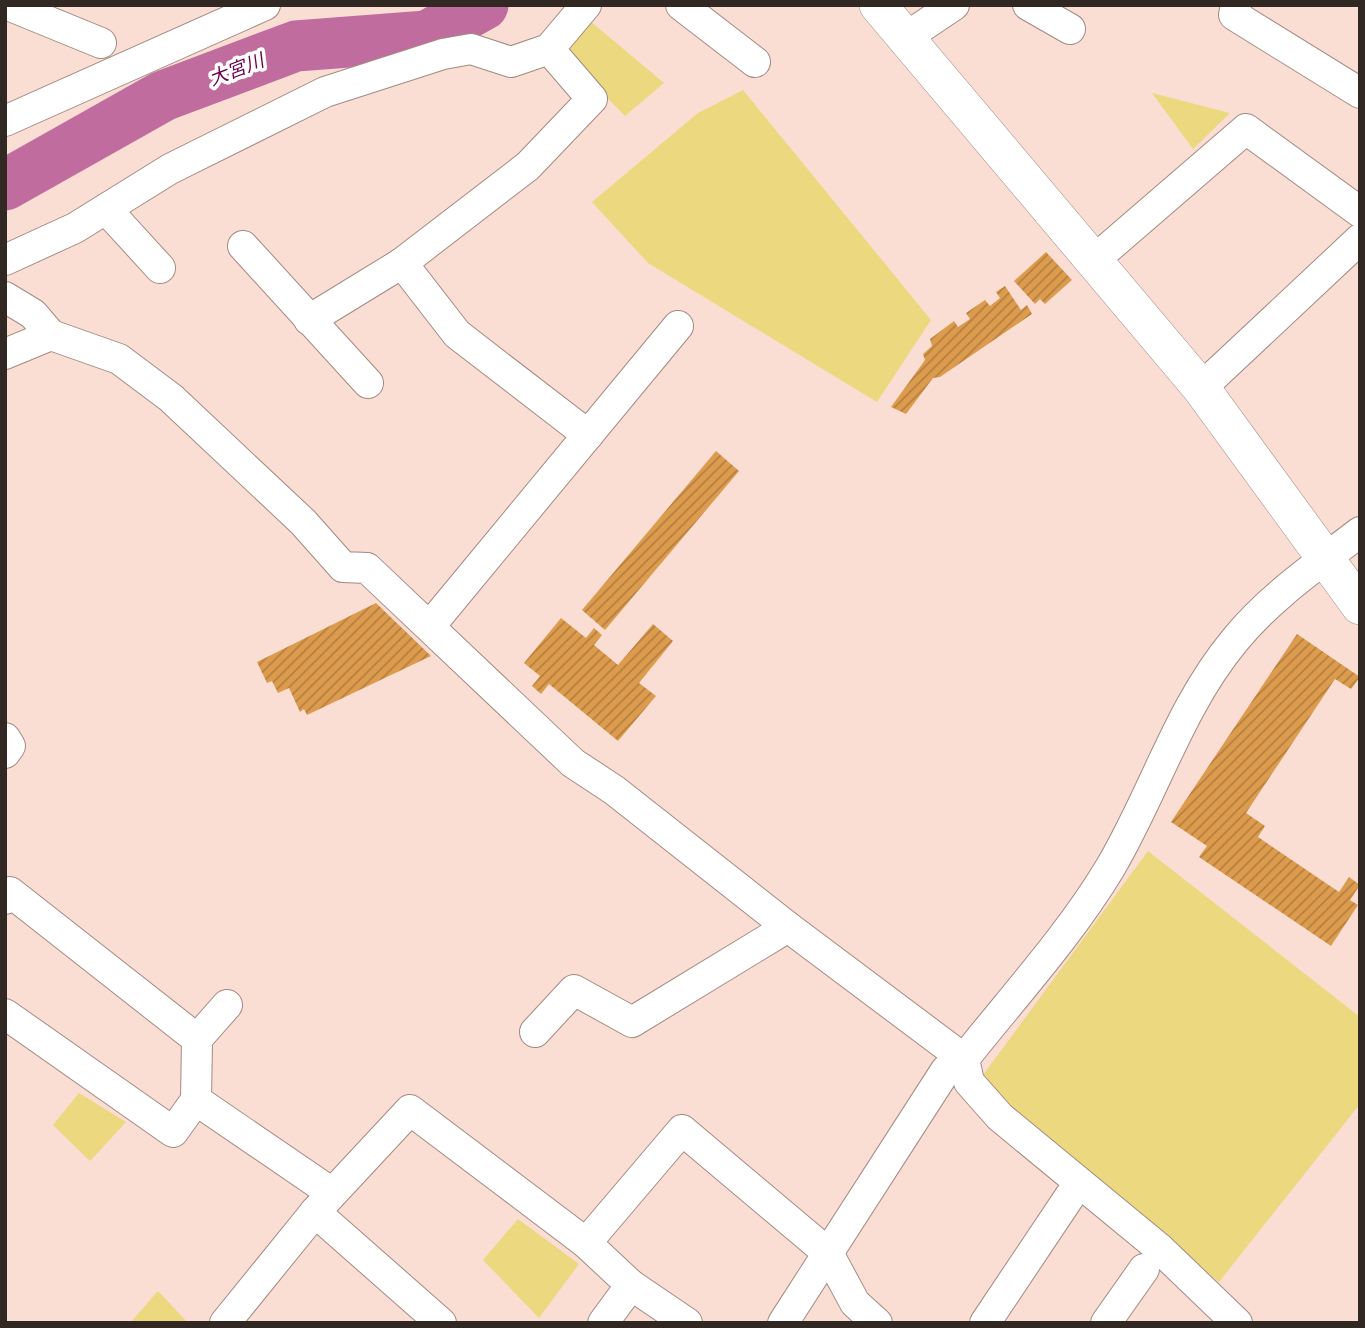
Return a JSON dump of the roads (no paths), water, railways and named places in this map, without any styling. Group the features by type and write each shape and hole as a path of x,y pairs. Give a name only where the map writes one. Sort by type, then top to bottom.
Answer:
{"street":[{"path":"8,5 101,43"},
{"path":"5,121 265,5"},
{"path":"5,260 75,228 170,169 325,92 443,54 471,49 511,62 549,49 586,5"},
{"path":"681,5 755,62"},
{"path":"878,5 1201,388 1360,606"},
{"path":"905,38 954,5"},
{"path":"1028,5 1070,29"},
{"path":"1236,5 1234,15 1360,93"},
{"path":"309,320 402,263 528,166 592,99 549,49"},
{"path":"1093,261 1247,129 1360,212"},
{"path":"106,209 160,268"},
{"path":"1201,388 1360,239"},
{"path":"243,246 368,383"},
{"path":"402,263 457,334 588,435"},
{"path":"5,297 33,314 51,335 119,359 171,398 303,522 342,567 368,568 573,764 614,790 788,927 964,1059 969,1082 1000,1117 1159,1248 1237,1323"},
{"path":"430,626 678,326"},
{"path":"5,354 51,335"},
{"path":"783,1323 946,1070 964,1059 1067,929 1110,868 1197,695 1233,641 1263,608 1360,532"},
{"path":"5,738 10,746 5,753"},
{"path":"5,899 10,892 197,1039"},
{"path":"535,1032 574,990 632,1022 788,927"},
{"path":"5,1014 173,1132 196,1100 197,1039 227,1005"},
{"path":"196,1100 324,1203 441,1323"},
{"path":"225,1323 324,1203 410,1110 586,1243 631,1285 687,1323"},
{"path":"586,1243 682,1130 828,1253 855,1303 877,1323"},
{"path":"985,1323 1070,1196"},
{"path":"1106,1323 1144,1269"},
{"path":"603,1323 631,1285"}],"waterway":[{"name":"大宮川","path":"5,185 163,96 296,46 427,36 483,5"}]}
